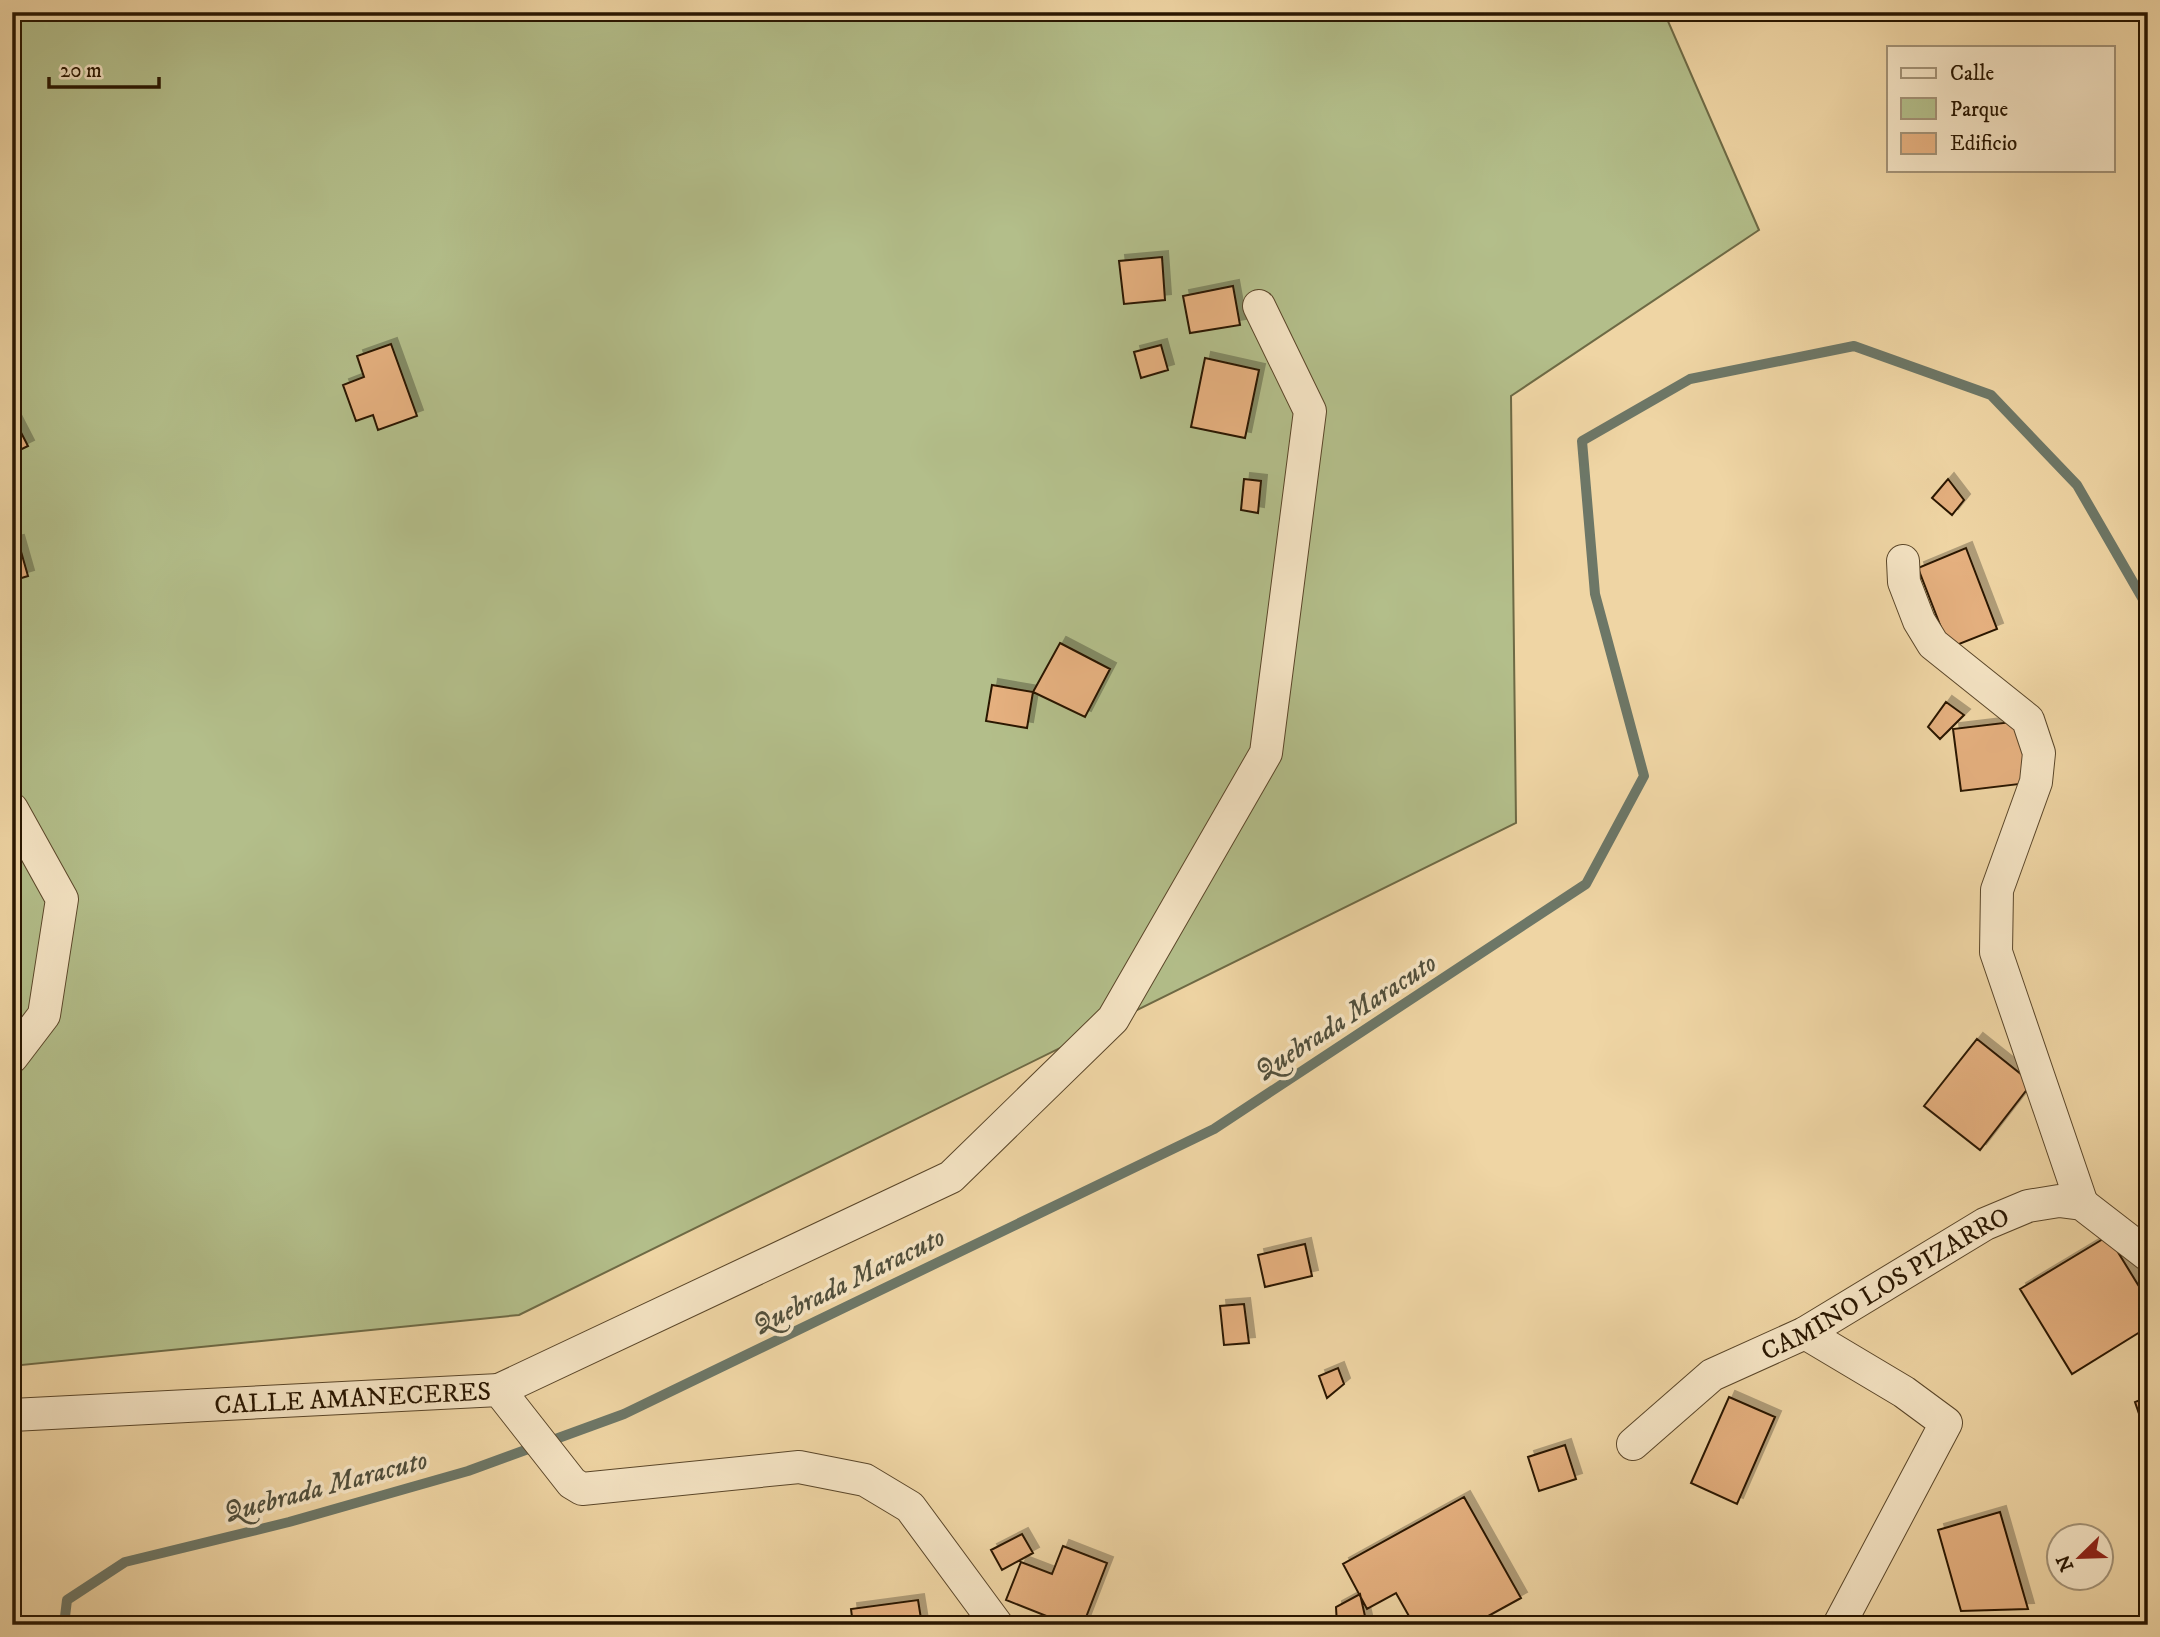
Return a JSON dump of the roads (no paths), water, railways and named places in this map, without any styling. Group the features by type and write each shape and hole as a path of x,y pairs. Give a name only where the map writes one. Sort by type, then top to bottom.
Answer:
{"street":[{"path":"499,1390 951,1177 1113,1019 1266,753 1310,411 1259,306"},
{"path":"1903,561 1904,582 1919,621 1933,645 2028,720 2039,753 2036,782 1997,890 1996,952 2082,1204 2148,1255"},
{"path":"12,808 62,899 44,1015 12,1057"},
{"name":"CAMINO LOS PIZARRO","path":"1633,1444 1712,1375 1805,1333 1985,1224 2028,1206 2059,1201 2082,1204"},
{"path":"1805,1333 1904,1392 1946,1423 1839,1625"},
{"name":"CALLE AMANECERES","path":"12,1415 499,1390 572,1483 582,1489 799,1467 866,1480 910,1507 997,1625"}],"waterway":[{"name":"Quebrada Maracuto","path":"64,1625 67,1600 125,1562 289,1522 468,1471 624,1414 1214,1129 1586,884 1644,776 1595,594 1582,441 1690,379 1854,346 1991,395 2077,485 2148,608"}]}
